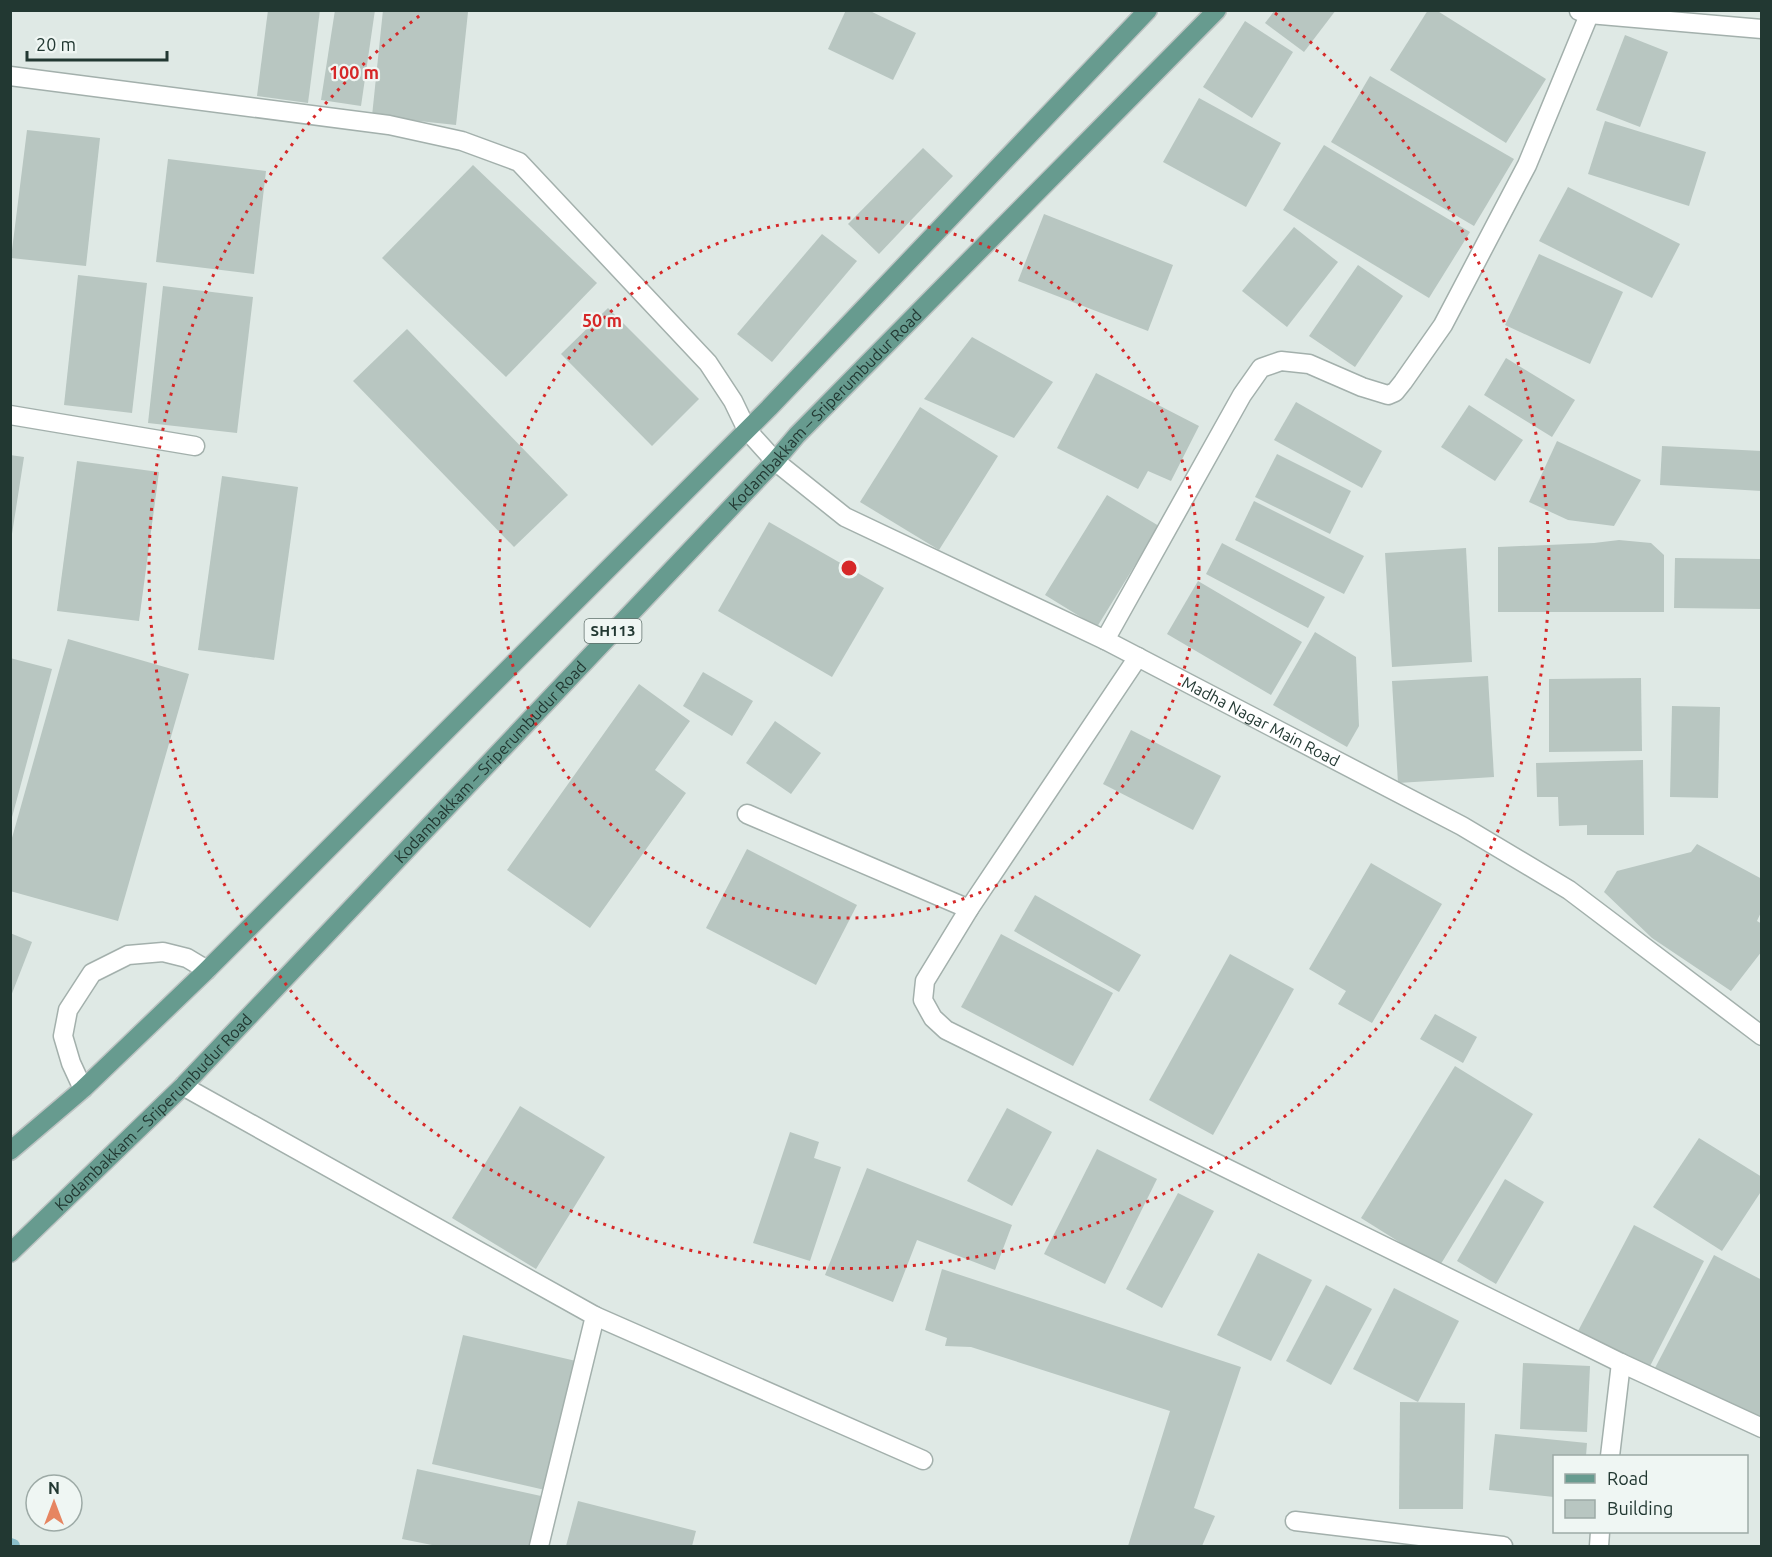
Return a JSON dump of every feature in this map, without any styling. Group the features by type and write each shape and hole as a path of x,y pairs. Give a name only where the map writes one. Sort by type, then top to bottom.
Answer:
{"main road":[{"name":"SH113","path":"10,1151 83,1089 207,970 747,430 1148,10"},
{"name":"Kodambakkam – Sriperumbudur Road","path":"10,1253 183,1086 805,426 1217,10"}],"street":[{"path":"1105,640 1242,395 1262,368 1281,361 1309,364 1388,396 1404,382 1443,325 1527,165 1586,12 1761,29"},
{"name":"Madha Nagar Main Road","path":"10,76 389,125 462,141 519,162 708,363 733,401 747,430 775,460 845,517 1105,640 1462,826 1569,890 1761,1036"},
{"path":"10,415 195,446"},
{"path":"1138,657 969,909 925,981 924,1000 933,1018 946,1030 1622,1363 1761,1428"},
{"path":"747,814 969,909"},
{"path":"83,1089 71,1063 63,1036 68,1011 92,973 128,956 163,952 187,958 207,970"},
{"path":"183,1086 595,1316 923,1460"},
{"path":"539,1546 595,1316"},
{"path":"1610,1455 1622,1363"},
{"path":"1295,1521 1503,1546"}],"building":[{"path":"268,10 320,10 308,103 257,96"},
{"path":"335,10 375,10 361,106 321,100"},
{"path":"383,10 468,12 456,125 372,116"},
{"path":"846,10 868,10 916,33 893,80 828,49"},
{"path":"1275,10 1336,10 1304,52 1265,23"},
{"path":"1428,10 1436,10 1546,79 1506,143 1390,70"},
{"path":"1245,21 1293,52 1252,118 1203,87"},
{"path":"1625,35 1668,52 1640,127 1596,110"},
{"path":"1370,76 1514,159 1474,226 1331,142"},
{"path":"1199,98 1281,143 1246,207 1163,162"},
{"path":"1605,121 1706,152 1689,206 1588,174"},
{"path":"27,130 100,138 86,266 11,258"},
{"path":"1324,145 1470,232 1429,298 1283,210"},
{"path":"923,148 953,176 879,254 848,224"},
{"path":"168,159 266,171 254,274 156,262"},
{"path":"473,165 597,283 506,377 382,258"},
{"path":"1568,187 1680,244 1652,298 1539,241"},
{"path":"1044,214 1173,265 1148,331 1018,281"},
{"path":"1294,227 1338,262 1287,327 1242,291"},
{"path":"822,234 857,261 772,362 737,334"},
{"path":"1539,254 1623,292 1590,364 1505,325"},
{"path":"1358,265 1403,296 1355,367 1309,336"},
{"path":"78,275 147,283 132,413 64,405"},
{"path":"163,286 253,297 237,433 148,423"},
{"path":"608,308 699,399 652,446 561,354"},
{"path":"407,329 568,495 514,547 353,381"},
{"path":"972,337 1053,382 1014,438 924,399"},
{"path":"1506,358 1575,400 1552,437 1484,395"},
{"path":"1096,373 1199,426 1171,481 1148,471 1138,489 1057,448"},
{"path":"1296,402 1382,451 1362,488 1274,440"},
{"path":"1469,405 1523,440 1495,481 1441,447"},
{"path":"920,407 998,456 939,550 860,502"},
{"path":"1557,441 1641,480 1614,526 1568,520 1529,502"},
{"path":"1662,446 1762,451 1762,491 1660,485"},
{"path":"1277,454 1351,491 1330,534 1255,497"},
{"path":"10,455 24,457 12,534 10,534"},
{"path":"77,461 159,472 139,621 57,611"},
{"path":"222,476 298,487 274,660 198,650"},
{"path":"1107,495 1159,526 1097,627 1045,595"},
{"path":"1254,501 1364,556 1344,594 1235,540"},
{"path":"769,522 884,588 832,677 718,611"},
{"path":"1619,540 1651,543 1664,555 1664,612 1498,612 1498,547"},
{"path":"1222,543 1325,597 1308,628 1206,574"},
{"path":"1466,548 1472,662 1392,667 1385,553"},
{"path":"1675,558 1762,559 1762,609 1674,608"},
{"path":"1198,581 1302,642 1271,695 1167,634"},
{"path":"1315,632 1356,657 1359,726 1347,747 1273,705"},
{"path":"68,639 189,674 118,921 10,891 10,845"},
{"path":"10,658 52,669 11,821 10,821"},
{"path":"703,672 753,701 732,736 683,706"},
{"path":"1488,676 1494,777 1398,783 1392,681"},
{"path":"1641,678 1642,751 1549,752 1549,679"},
{"path":"639,684 690,721 655,770 686,793 590,928 507,870"},
{"path":"1672,706 1720,707 1718,798 1670,797"},
{"path":"775,721 821,753 791,794 746,763"},
{"path":"1131,730 1221,776 1193,830 1103,784"},
{"path":"1643,760 1644,835 1587,835 1587,825 1559,826 1558,797 1537,797 1536,763"},
{"path":"1697,844 1762,879 1762,910 1757,921 1762,924 1762,951 1731,991 1652,938 1604,892 1617,871 1691,852"},
{"path":"747,849 857,905 816,985 706,928"},
{"path":"1371,863 1442,904 1372,1023 1338,1004 1346,991 1309,969"},
{"path":"1035,895 1141,955 1119,992 1014,931"},
{"path":"10,933 32,942 11,996 10,996"},
{"path":"1001,934 1113,993 1073,1066 961,1007"},
{"path":"1230,954 1294,989 1213,1135 1149,1100"},
{"path":"1435,1014 1477,1037 1463,1063 1420,1039"},
{"path":"1455,1066 1533,1114 1439,1267 1361,1218"},
{"path":"520,1106 605,1157 536,1269 452,1218"},
{"path":"1007,1108 1052,1132 1012,1206 967,1181"},
{"path":"790,1132 819,1142 814,1158 841,1167 810,1261 753,1243"},
{"path":"1699,1138 1762,1177 1762,1190 1722,1251 1653,1207"},
{"path":"1097,1149 1157,1179 1105,1284 1044,1254"},
{"path":"867,1168 1012,1225 995,1270 917,1240 893,1302 825,1275"},
{"path":"1505,1179 1544,1202 1496,1284 1457,1261"},
{"path":"1178,1193 1214,1211 1162,1308 1126,1289"},
{"path":"1634,1225 1704,1261 1648,1370 1577,1333"},
{"path":"1258,1253 1312,1280 1271,1361 1217,1335"},
{"path":"1714,1255 1762,1280 1762,1423 1655,1368"},
{"path":"942,1269 1241,1367 1194,1508 1215,1516 1202,1546 1128,1546 1170,1411 971,1347 945,1346 947,1338 925,1330"},
{"path":"1326,1285 1372,1309 1331,1385 1286,1361"},
{"path":"1394,1288 1459,1321 1418,1402 1353,1369"},
{"path":"463,1335 576,1361 545,1490 432,1464"},
{"path":"1523,1363 1590,1366 1587,1432 1520,1429"},
{"path":"1400,1402 1465,1403 1463,1509 1399,1509"},
{"path":"1495,1434 1587,1443 1586,1455 1553,1455 1553,1497 1489,1490"},
{"path":"417,1469 541,1496 531,1546 437,1546 402,1539"},
{"path":"578,1501 696,1531 692,1546 566,1546"}]}
